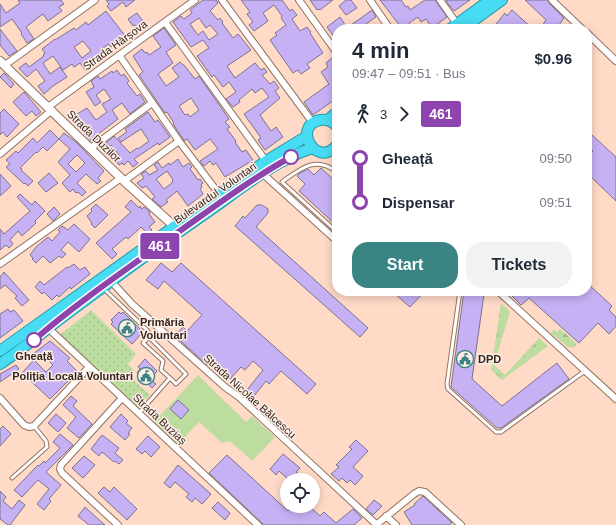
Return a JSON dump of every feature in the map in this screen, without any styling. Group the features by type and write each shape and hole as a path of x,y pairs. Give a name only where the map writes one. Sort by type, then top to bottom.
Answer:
{"highway":[{"path":"460,24 490,0"},
{"path":"461,24 502,0"},
{"path":"328,120 332,116"},
{"path":"312,148 307,136 313,123 328,120 332,123"},
{"name":"Bulevardul Voluntari","path":"0,351 266,161 307,136"},
{"name":"Bulevardul Voluntari","path":"0,364 18,352 106,284 262,174 291,157 312,148 322,152 332,150"}],"street":[{"path":"2,63 94,0"},
{"name":"Strada Hârșova","path":"0,154 50,109 119,55 195,0"},
{"path":"222,0 313,123"},
{"path":"299,0 332,46"},
{"path":"370,0 387,24"},
{"path":"440,0 454,24"},
{"path":"552,0 577,24"},
{"path":"165,22 266,161"},
{"path":"592,38 616,61"},
{"path":"119,55 179,141 219,194"},
{"name":"Strada Duzilor","path":"2,63 174,226"},
{"path":"91,148 152,103"},
{"path":"0,264 179,141"},
{"path":"262,174 332,237"},
{"name":"Strada Nicolae Bălcescu","path":"106,284 132,304 225,387 239,397 376,525"},
{"path":"504,296 616,399"},
{"name":"Strada Buziaș","path":"48,328 258,525"},
{"path":"0,398 24,425 29,427 34,426 89,367"},
{"path":"118,525 62,473 60,469 61,465 122,398"},
{"path":"376,525 419,491 425,492 461,525"},
{"path":"386,516 396,525"}],"lane":[{"path":"332,169 326,165 310,164 302,167 282,182 332,227"},
{"path":"106,284 148,331 149,337 186,374 176,384 161,370 162,361 142,343 149,337"},
{"path":"459,296 447,384 448,389 496,432 501,432 585,371"},
{"path":"138,412 170,378"},
{"path":"12,478 47,446 46,441 34,426"}],"green space":[{"path":"501,303 510,312 494,365 505,375 539,338 548,346 502,380 491,370"},
{"path":"91,310 136,354 128,364 134,370 129,376 150,395 137,409 60,335"},
{"path":"554,329 557,332 560,329 577,344 573,348 568,347 551,333"},
{"path":"198,375 246,422 252,416 275,437 252,461 230,441 222,443 199,422 176,446 153,423"}],"building":[{"path":"18,0 61,0 64,4 59,7 62,11 48,21 43,14 26,27 34,39 27,43 12,19 0,27 0,4 6,13 20,3"},
{"path":"106,0 135,0 126,7 123,2 111,11 107,6 109,4"},
{"path":"203,0 216,0 218,3 210,11 218,20 220,18 233,38 238,34 251,50 227,66 235,78 255,63 261,70 264,68 267,72 262,75 270,84 274,81 279,88 275,91 280,98 260,115 271,131 276,127 283,137 265,150 258,140 261,138 244,114 269,97 262,88 255,93 252,89 233,107 226,99 236,92 229,82 223,87 214,75 212,77 197,56 209,48 203,40 191,47 173,22 181,16 184,19 192,13 190,10","holes":["199,18 206,28 210,25 218,34 209,40 203,31 198,35 190,24"]},
{"path":"241,0 282,0 290,11 292,9 297,15 292,19 300,31 307,27 323,53 307,64 310,68 301,74 298,70 293,73 270,40 277,35 275,33 286,25 281,18 282,16 274,5 263,13 268,21 254,31 249,25 253,22 247,14 250,12"},
{"path":"310,0 333,0 320,10 317,10"},
{"path":"346,0 351,0 357,8 346,15 339,6"},
{"path":"380,0 401,0 410,10 425,0 435,0 447,17 437,24 429,24 426,19 421,22 418,17 410,24 398,24"},
{"path":"470,0 454,11 446,1"},
{"path":"525,0 548,0 549,3 564,18 560,24 543,24 546,20"},
{"path":"372,10 376,17 366,24 353,24"},
{"path":"512,10 527,24 496,24 505,13 507,16"},
{"path":"106,11 126,37 111,47 109,44 100,50 104,56 86,71 80,63 74,67 72,64 63,70 53,56 43,63 50,74 60,67 67,77 44,94 38,86 45,81 36,69 27,77 19,68 26,63 29,67 44,56 43,55 45,53 42,49 55,39 74,28 76,30 86,22 88,25","holes":["83,41 91,51 82,58 74,47"]},
{"path":"137,13 145,24 137,29 128,19"},
{"path":"340,17 344,24 332,24 332,34 327,27"},
{"path":"164,28 176,45 166,52 173,63 158,74 166,86 179,77 172,68 180,62 195,79 199,76 229,119 225,122 230,127 227,129 236,141 235,142 242,152 246,150 253,160 225,177 216,163 213,165 210,161 204,166 200,161 218,149 210,139 195,150 187,139 184,141 167,112 165,113 139,75 143,72 133,56 142,49 149,55 161,47 153,36","holes":["191,98 199,110 190,117 188,114 185,115 179,106"]},
{"path":"0,29 17,51 9,56 0,45"},
{"path":"332,58 332,102 313,115 304,102 329,84 321,72 328,67 326,63"},
{"path":"117,70 121,76 124,74 129,81 127,83 137,96 140,94 145,102 130,114 122,103 112,110 118,119 91,141 83,132 84,131 74,116 87,108 96,120 107,112 102,104 111,99 104,89 96,95 101,102 95,106 86,92 94,87 91,81 98,76 100,79 112,71 113,73"},
{"path":"4,73 14,84 11,88 0,77"},
{"path":"24,92 41,112 36,116 32,111 26,116 13,102"},
{"path":"4,109 19,124 7,137 3,132 0,135 0,113"},
{"path":"148,112 155,122 158,120 170,137 134,159 138,163 133,167 128,161 124,165 122,163 119,165 115,160 120,156 111,145 109,147 106,143 114,136 130,153 149,141 141,129 121,142 118,138 127,132 125,129"},
{"path":"50,130 59,139 47,151 43,147 37,153 36,152 20,168 33,181 28,186 6,167 10,164 6,160 16,151 18,153 33,138 37,143"},
{"path":"64,133 77,143 104,171 98,178 101,181 97,184 86,174 77,183 86,192 82,196 78,192 76,193 73,189 70,192 62,183 70,175 58,162 70,149 59,139","holes":["77,155 85,163 76,172 68,164"]},
{"path":"592,135 616,157 616,201 592,178"},
{"path":"178,159 183,167 189,163 192,167 190,169 198,180 200,179 203,183 200,189 203,194 188,206 177,191 166,200 168,202 161,207 152,199 155,197 146,186 142,188 137,183 144,178 141,174 146,171 149,175 158,170 154,165 158,162 162,168 169,163 170,165","holes":["167,171 173,182 164,189 156,179"]},
{"path":"321,168 332,178 332,221 299,191 305,184 297,176 308,169 314,175"},
{"path":"49,173 58,183 46,192 38,183"},
{"path":"0,174 11,186 0,196"},
{"path":"20,194 32,205 35,201 45,211 35,221 36,223 22,236 18,231 10,240 13,244 9,248 6,245 0,250 0,229 4,234 30,211 17,197"},
{"path":"131,200 139,208 140,206 142,209 144,207 150,212 149,214 155,222 149,227 152,230 148,234 141,227 128,239 126,237 112,249 117,254 112,259 96,243 131,212 125,207"},
{"path":"96,204 108,215 95,228 87,216"},
{"path":"257,205 262,205 268,209 268,213 256,227 368,328 360,337 235,226 243,216 245,218"},
{"path":"54,207 60,214 53,221 47,214"},
{"path":"74,224 90,239 79,252 68,242 61,250 66,254 62,258 59,256 50,263 43,256 36,263 32,259 33,258 30,255 36,247 48,237 52,241 60,232 58,230 62,226 68,230"},
{"path":"161,263 172,272 181,263 316,384 307,394 281,371 269,384 266,381 250,401 243,395 263,370 253,361 245,370 241,367 230,379 210,361 207,365 175,336 183,327 187,331 202,315 164,281 158,289 146,280"},
{"path":"74,264 80,270 85,267 90,274 71,289 70,287 59,297 57,295 52,300 44,292 42,294 35,287 40,281 44,285 67,267 68,268"},
{"path":"4,272 29,300 22,306 15,298 17,296 5,285 0,289 0,277"},
{"path":"592,288 612,306 609,310 616,317 616,326 609,334 598,323 579,343 529,298 521,305 512,296 592,296"},
{"path":"397,296 420,296 410,307"},
{"path":"463,296 484,296 472,379 502,406 557,363 569,379 501,428 497,428 451,387"},
{"path":"8,309 10,312 14,310 23,321 0,338 0,314"},
{"name":"Primăria Voluntari","path":"119,312 121,314 123,312 143,332 132,344 111,324 113,322 111,320"},
{"path":"50,341 70,358 67,361 78,372 50,399 22,373 34,360 46,372 53,365 44,356 39,361 33,354"},
{"name":"Poliția Locală Voluntari","path":"145,359 157,371 150,379 156,384 152,388 137,373 140,369 138,367"},
{"path":"16,365 19,369 0,382 0,374"},
{"path":"71,396 77,401 73,406 92,424 79,438 67,428 76,417 63,405"},
{"path":"178,400 189,410 181,419 170,409"},
{"path":"56,414 66,423 58,432 48,423"},
{"path":"121,414 128,421 126,423 132,428 128,433 130,434 125,440 110,427"},
{"path":"3,426 11,434 0,446 0,429"},
{"path":"60,434 73,445 46,472 61,485 49,499 51,501 44,510 37,504 49,489 38,480 22,497 14,490 38,465 39,466 44,461 45,463 60,448 53,442"},
{"path":"102,435 119,448 115,453 123,460 119,464 115,461 114,462 102,452 99,456 91,449"},
{"path":"148,436 160,447 151,457 145,451 142,454 136,449"},
{"path":"356,440 368,451 353,467 363,476 355,485 350,480 347,483 342,478 339,481 331,474 339,467 336,465 352,449 349,447"},
{"path":"283,454 300,468 296,472 298,473 281,473 279,471 276,475 270,469"},
{"path":"227,455 280,504 280,513 317,513 320,516 324,512 336,523 353,509 362,518 354,525 264,525 209,473"},
{"path":"84,456 95,465 83,478 72,468"},
{"path":"178,465 211,494 202,504 195,498 192,502 186,497 189,494 175,482 170,488 164,483"},
{"path":"104,487 110,492 114,487 137,509 127,520 98,493"},
{"path":"0,491 6,497 3,501 12,509 19,500 25,505 10,525 0,519"},
{"path":"423,496 452,523 449,525 412,525 404,512 415,505 414,504"},
{"path":"374,500 382,506 373,515 366,509"},
{"path":"218,502 230,513 225,520 212,508"},
{"path":"85,507 105,525 89,525 78,516"}],"bus line":[{"name":"461","path":"34,340 111,281 199,218 262,174 291,157"}],"place":[{"name":"Primăria Voluntari","path":"127,328"},
{"name":"Gheață","path":"34,340"},
{"name":"DPD","path":"465,359"},
{"name":"Poliția Locală Voluntari","path":"146,376"}]}
